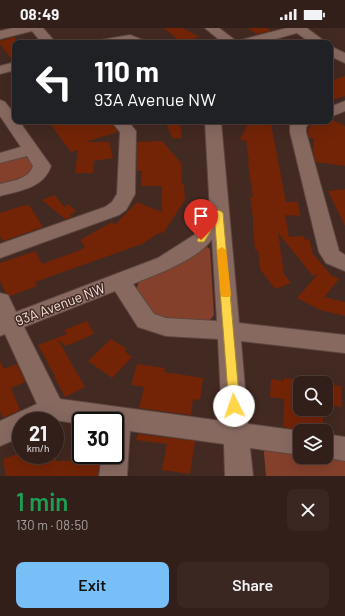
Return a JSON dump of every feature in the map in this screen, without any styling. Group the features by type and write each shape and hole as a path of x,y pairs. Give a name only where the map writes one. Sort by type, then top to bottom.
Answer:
{"street":[{"path":"0,35 30,28"},
{"path":"36,28 46,40"},
{"path":"211,28 228,40"},
{"path":"257,40 299,28 316,40"},
{"path":"333,52 344,58"},
{"path":"333,61 344,58"},
{"path":"0,70 12,67"},
{"path":"333,111 345,106"},
{"path":"5,110 12,120"},
{"path":"0,190 32,180 39,175 42,166 14,124"},
{"path":"0,251 112,211 120,206 126,194 128,131 122,124"},
{"path":"213,124 239,476"},
{"path":"300,124 298,126 298,132 329,252 334,258 345,264"},
{"path":"0,158 31,149"},
{"name":"93A Avenue NW","path":"5,325 120,282 165,263 201,240 219,213"},
{"name":"93A Avenue NW","path":"120,282 146,321 166,327 229,331 345,344"},
{"path":"0,301 5,325 52,409"},
{"path":"46,412 52,409 74,412"},
{"path":"124,419 293,442"},
{"path":"0,434 12,428"},
{"path":"333,447 345,449"},
{"path":"113,476 114,464"}],"shaded area":[{"path":"22,156 28,158 35,168 31,174 0,184 0,162"},
{"path":"207,247 210,249 214,315 211,319 203,322 155,316 136,290 139,282 174,267 200,249"},
{"path":"263,442 293,446 293,464 333,464 333,456 345,453 345,476 266,476"}],"building":[{"path":"164,28 182,28 200,37 194,38 196,40 178,40"},
{"path":"248,28 267,28 271,31 256,34"},
{"path":"15,37 15,40 12,40 12,60 0,44 0,41"},
{"path":"345,76 345,96 335,99 333,97 333,80"},
{"path":"333,120 345,126 345,166 316,162 313,151 314,138 309,138 308,128 312,124 333,124"},
{"path":"50,124 112,124 118,132 85,142 109,142 113,158 94,161 93,173 75,173 78,150 71,152"},
{"path":"166,124 180,124 182,138 172,138"},
{"path":"248,124 271,124 286,202 298,202 300,216 285,215 289,237 304,236 305,240 309,239 313,254 331,275 339,279 324,297 345,302 345,316 320,310 297,298 318,274 313,276 278,233 284,274 291,283 275,289 260,269 258,250 255,250 250,197 253,197 246,140 240,140"},
{"path":"162,141 181,163 182,184 184,184 185,200 162,235 162,231 142,244 35,282 37,286 10,296 6,293 0,281 0,263 35,251 42,264 80,250 85,247 80,240 112,222 115,225 137,202 162,212 162,186 141,186 142,171 137,171 137,142"},
{"path":"345,189 345,226 328,191"},
{"path":"55,195 64,207 68,204 76,211 70,215 72,217 65,219 42,200"},
{"path":"29,205 43,227 3,241 0,236 0,213"},
{"path":"87,321 94,334 66,346 58,340 85,387 65,397 38,345 67,334 64,330"},
{"path":"111,339 127,349 124,351 132,357 112,378 88,361"},
{"path":"0,361 4,369 17,364 25,382 11,388 20,410 12,412 12,414 3,418 0,411"},
{"path":"137,364 165,368 164,372 203,378 200,400 193,399 191,415 139,408 144,387 131,385"},
{"path":"284,378 293,379 293,416 323,416 323,424 293,424 293,429 283,427 284,399 270,397 271,379 284,381"},
{"path":"333,385 341,386 342,407 333,406"},
{"path":"138,434 195,441 190,474 162,470 167,444 136,440"},
{"path":"12,456 12,464 64,464 64,461 72,461 72,464 100,464 98,476 6,476 3,459"}],"slow traffic":[{"path":"222,250 226,295"}],"route":[{"path":"201,240 219,213 234,406"}]}
